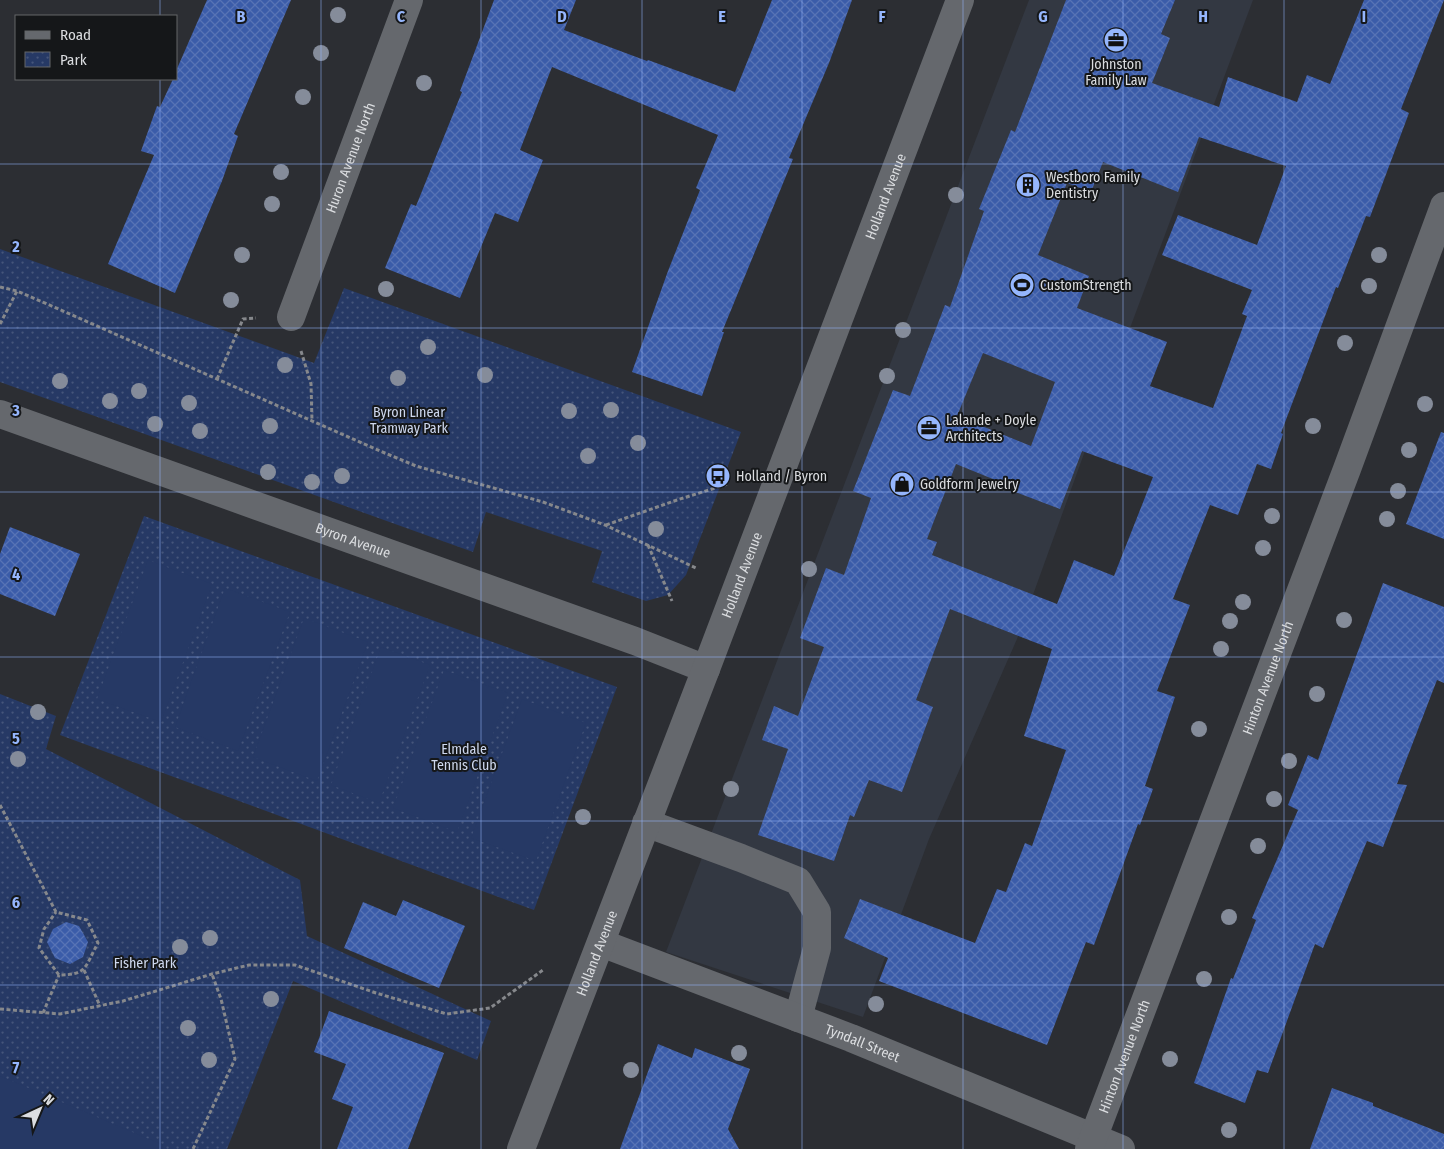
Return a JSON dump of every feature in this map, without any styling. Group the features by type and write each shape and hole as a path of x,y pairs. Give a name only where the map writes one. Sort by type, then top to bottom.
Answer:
{"street":[{"name":"Huron Avenue North","path":"291,316 409,0"},
{"name":"Holland Avenue","path":"521,1149 960,0"},
{"name":"Hinton Avenue North","path":"1092,1144 1344,477 1444,206"},
{"name":"Byron Avenue","path":"0,414 635,641 706,669"},
{"path":"646,823 798,881 817,912 817,948 798,1018"},
{"name":"Tyndall Street","path":"600,943 851,1038 1092,1144 1121,1149"}],"path":[{"path":"0,288 17,292 416,466 534,499 606,525 696,568"},
{"path":"0,324 17,292"},
{"path":"291,316 311,384 312,422"},
{"path":"606,525 728,484"},
{"path":"648,545 672,601"},
{"path":"0,805 56,912 87,920 98,943 84,970 75,975 59,975"},
{"path":"56,912 44,929 39,948 59,975"},
{"path":"0,1009 60,1014 123,1001 250,964 295,965 376,993 447,1014 490,1008 543,970"},
{"path":"84,970 100,1006"},
{"path":"193,1149 235,1059 221,999 212,974"},
{"path":"42,1013 59,975"}],"shaded area":[{"path":"1029,0 1253,0 1115,368 1017,639 929,839 863,1017 666,952"}],"green space":[{"name":"Byron Linear Tramway Park","path":"0,249 314,363 344,288 741,432 686,575 668,595 646,601 592,582 602,551 486,512 473,552 0,382"},
{"name":"Elmdale Tennis Club","path":"144,516 617,687 534,910 60,735"},
{"path":"148,560 212,584 161,722 97,699"},
{"path":"225,588 290,612 238,751 175,727"},
{"path":"304,618 368,642 317,781 253,757"},
{"path":"381,647 430,665 379,803 331,785"},
{"path":"444,670 508,693 457,832 393,808"},
{"name":"Fisher Park","path":"0,694 56,716 46,749 300,880 307,936 491,1021 477,1060 293,981 227,1149 0,1149"},
{"path":"522,699 586,723 536,861 471,838"},
{"path":"0,1076 163,1145 162,1149 0,1149"}],"building":[{"path":"207,0 291,0 234,134 238,136 222,181 175,293 108,264 154,155 141,151 157,106 160,107 173,80 178,80 178,66"},
{"path":"494,0 576,0 564,30 735,92 772,0 852,0 829,63 789,158 793,159 722,332 724,332 702,396 632,372 668,271 700,190 696,188 718,135 552,67 520,150 543,160 518,222 495,213 460,298 385,268 411,204 416,206 462,92 460,91"},
{"path":"1066,0 1175,0 1161,34 1170,38 1152,83 1219,107 1228,77 1297,102 1307,75 1330,84 1364,0 1444,0 1401,109 1409,113 1370,217 1366,216 1338,288 1336,287 1281,433 1283,434 1271,469 1257,464 1238,515 1210,505 1173,599 1190,605 1157,691 1175,697 1145,786 1153,789 1140,825 1138,824 1094,945 1086,942 1047,1045 879,981 888,958 844,938 860,899 975,943 997,889 1006,892 1025,843 1032,846 1066,750 1024,736 1052,649 950,609 916,700 933,707 902,792 869,780 854,817 850,815 834,861 758,835 788,749 762,740 774,706 798,716 824,647 800,638 826,568 844,575 871,498 853,491 893,390 910,396 945,305 950,307 984,211 979,209 1011,130 1015,132","holes":["1199,137 1286,166 1257,245 1178,215 1162,255 1252,290 1242,314 1247,316 1213,408 1150,386 1167,342 1077,308 1089,276 1038,255 1067,183 1091,192 1103,162 1178,192","983,353 1055,382 1031,446 957,416","1082,451 1153,477 1114,576 1074,560 1057,604 932,555 937,542 927,539 956,464 1015,488 1013,491 1060,509"]},
{"path":"1441,432 1444,433 1444,539 1406,524"},
{"path":"10,527 80,554 55,616 0,594 0,554"},
{"path":"1383,583 1444,607 1444,683 1437,680 1397,784 1407,785 1383,847 1367,841 1323,948 1315,944 1268,1073 1257,1070 1245,1103 1194,1083 1231,978 1233,979 1256,920 1252,918 1298,810 1288,805 1308,755 1318,760"},
{"path":"403,900 465,926 439,988 344,948 363,902 396,916"},
{"path":"66,922 79,926 88,942 83,957 70,964 55,958 47,942 53,929"},
{"path":"329,1011 444,1053 408,1149 337,1149 353,1107 332,1099 346,1064 314,1052"},
{"path":"658,1044 692,1058 695,1048 750,1069 728,1129 739,1149 620,1149"},
{"path":"1332,1088 1373,1103 1373,1106 1444,1134 1444,1149 1310,1149"}],"place":[{"name":"Johnston Family Law","path":"1116,40"},
{"name":"Westboro Family Dentistry","path":"1028,185"},
{"name":"CustomStrength","path":"1022,285"},
{"name":"Lalande + Doyle Architects","path":"929,428"},
{"name":"Holland / Byron","path":"718,476"},
{"name":"Goldform Jewelry","path":"902,484"}]}
